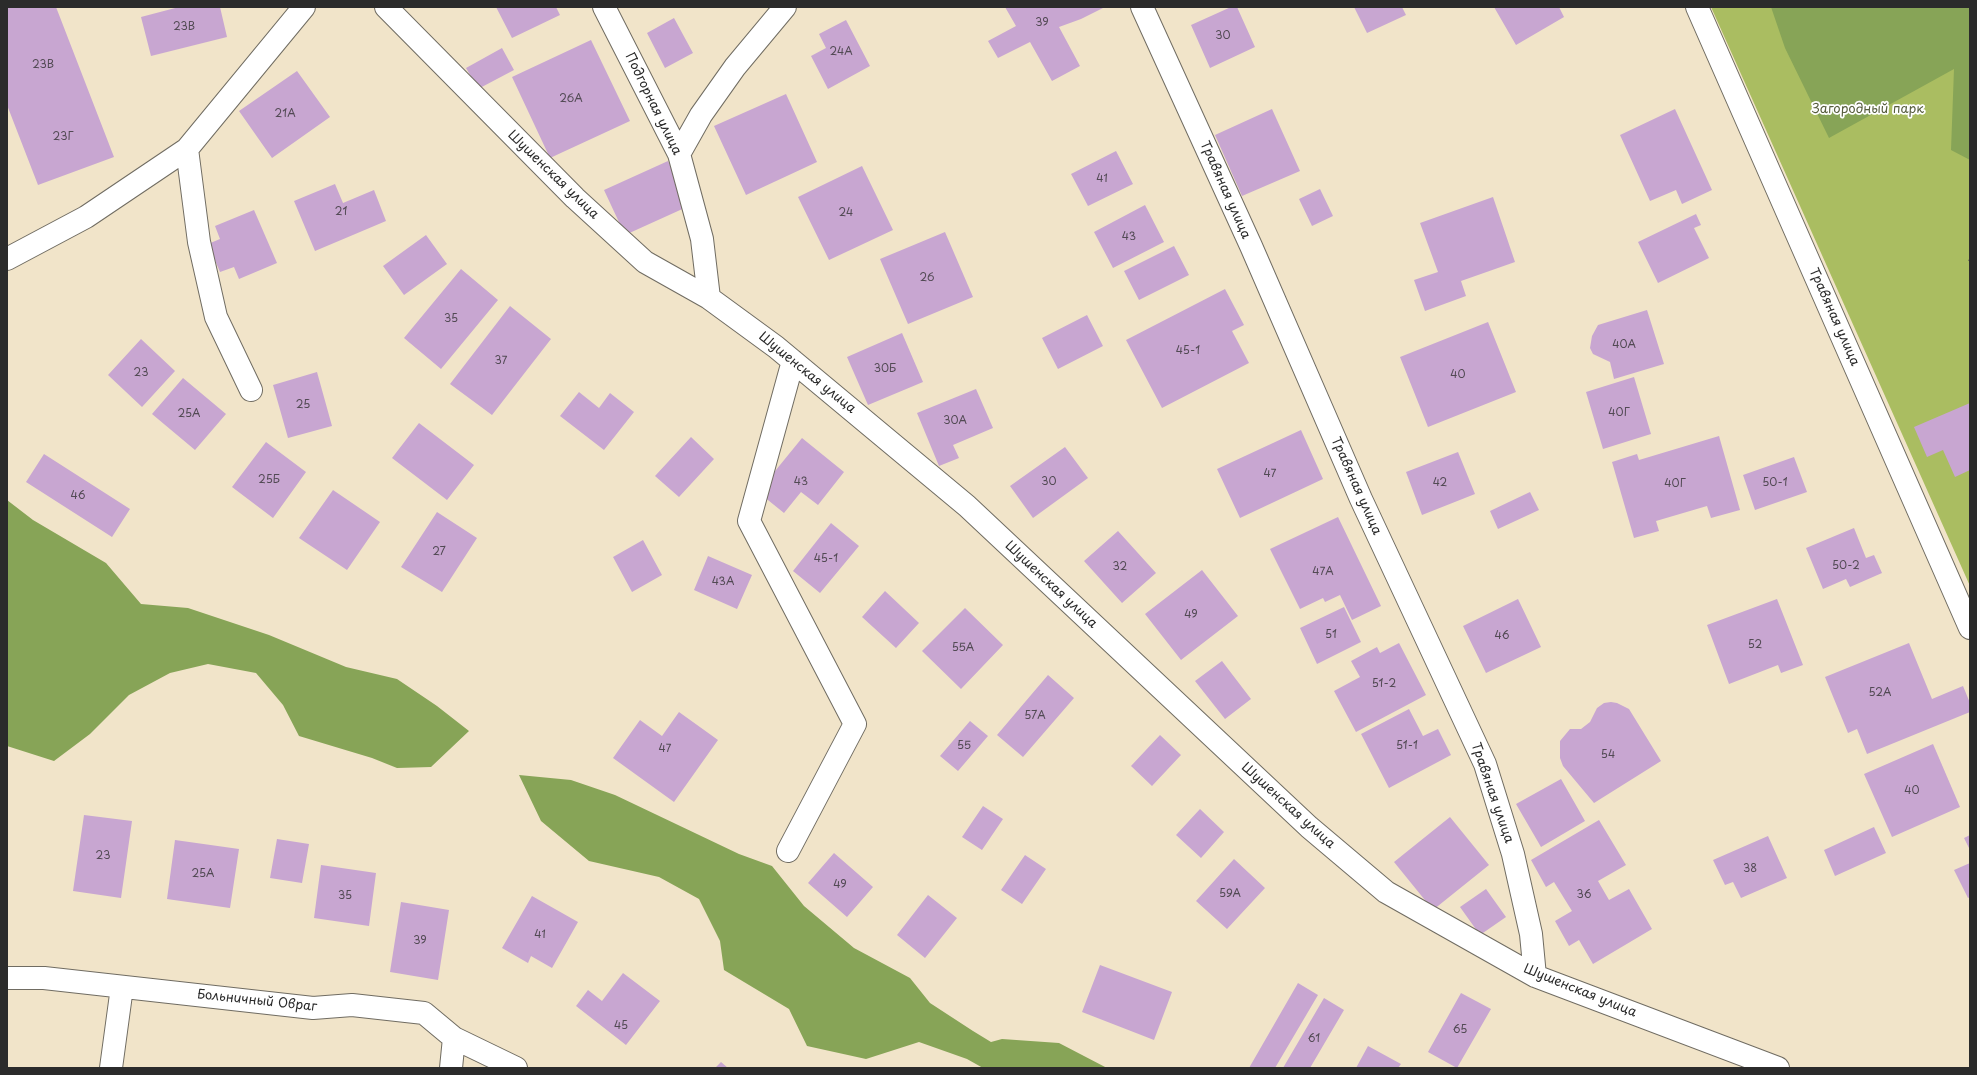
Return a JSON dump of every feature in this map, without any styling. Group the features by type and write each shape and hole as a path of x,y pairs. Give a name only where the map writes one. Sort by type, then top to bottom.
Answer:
{"street":[{"path":"7,259 86,217 187,149 304,7"},
{"name":"Шушенская улица","path":"386,7 575,198 645,262 709,298 793,361 967,506 1309,827 1386,892 1535,976 1778,1068"},
{"name":"Подгорная улица","path":"604,7 679,154 702,239 709,298"},
{"path":"679,154 701,115 731,73 785,7"},
{"name":"Травяная улица","path":"1142,7 1251,246 1361,499 1484,764 1513,854 1531,934 1535,976"},
{"name":"Травяная улица","path":"1697,7 1970,628"},
{"path":"187,149 199,242 216,317 251,390"},
{"path":"788,851 855,724 749,521 793,361"},
{"name":"Больничный Овраг","path":"7,978 44,978 313,1008 352,1005 424,1013 454,1038 516,1068"},
{"path":"111,1068 122,987"},
{"path":"451,1068 454,1038"}],"green space":[{"name":"Загородный парк","path":"1711,7 1970,7 1970,586 1966,577"},
{"path":"1771,7 1970,7 1970,160 1951,150 1954,69 1829,138 1785,48"},
{"path":"7,500 33,520 106,563 141,604 188,608 269,635 346,667 397,679 437,706 469,731 431,767 397,768 372,758 299,736 283,705 256,673 208,664 170,673 129,695 90,734 54,761 7,746"},
{"path":"519,775 571,780 615,795 739,854 772,866 804,906 854,948 910,978 930,1003 991,1042 1002,1039 1059,1043 1107,1068 983,1068 967,1059 919,1042 866,1059 807,1046 789,1009 724,970 720,941 699,899 659,877 589,861 541,821"}],"building":[{"path":"7,7 56,7 114,157 38,185 7,105"},
{"path":"179,7 220,7 227,37 151,56 141,17"},
{"path":"496,7 556,7 560,15 512,38"},
{"path":"1005,7 1105,7 1081,19 1059,27 1080,66 1052,81 1030,42 998,58 988,41 1016,26"},
{"path":"1231,7 1237,7 1255,47 1210,68 1191,25"},
{"path":"1354,7 1402,7 1406,15 1367,33"},
{"path":"1494,7 1559,7 1564,17 1516,45"},
{"path":"674,18 693,53 665,68 647,33"},
{"path":"846,20 870,66 828,89 811,56 826,48 819,34"},
{"path":"591,40 630,121 550,158 512,77"},
{"path":"502,48 514,70 478,89 466,68"},
{"path":"297,71 330,117 272,158 239,111"},
{"path":"786,94 817,162 746,195 714,126"},
{"path":"1272,109 1300,171 1242,196 1215,135"},
{"path":"1675,109 1712,190 1682,204 1676,190 1650,201 1620,135"},
{"path":"1116,151 1133,184 1088,206 1071,174"},
{"path":"668,161 689,206 625,235 604,190"},
{"path":"862,166 893,230 829,260 798,197"},
{"path":"335,184 343,203 374,190 386,221 315,251 294,201"},
{"path":"1320,189 1333,216 1312,226 1299,199"},
{"path":"1493,197 1515,262 1461,281 1466,296 1425,311 1414,280 1438,272 1420,223"},
{"path":"1145,205 1164,242 1113,268 1094,232"},
{"path":"254,210 277,263 239,279 234,267 220,272 208,244 220,239 215,226"},
{"path":"1696,214 1701,225 1694,228 1709,258 1658,283 1638,242"},
{"path":"945,232 973,297 908,324 880,259"},
{"path":"426,235 447,264 404,295 383,266"},
{"path":"1174,246 1189,275 1139,300 1124,271"},
{"path":"461,269 498,300 441,369 404,338"},
{"path":"1225,289 1244,325 1232,331 1249,363 1162,408 1126,340"},
{"path":"510,306 551,339 492,415 450,384"},
{"path":"1647,310 1664,364 1614,379 1610,362 1593,354 1590,348 1592,336 1598,325"},
{"path":"1087,315 1103,346 1058,369 1042,338"},
{"path":"1488,322 1516,392 1428,427 1400,357"},
{"path":"902,333 923,382 868,405 847,357"},
{"path":"141,339 175,371 142,407 108,375"},
{"path":"317,372 332,426 288,438 273,385"},
{"path":"1634,377 1651,434 1603,449 1586,392"},
{"path":"183,378 226,414 195,450 152,414"},
{"path":"976,389 993,428 953,445 959,458 939,466 917,413"},
{"path":"579,392 599,408 610,393 634,412 604,450 560,416"},
{"path":"1970,403 1970,470 1955,477 1943,450 1927,457 1914,427"},
{"path":"419,423 474,465 447,500 392,458"},
{"path":"1301,430 1323,479 1240,518 1217,469"},
{"path":"1719,436 1740,510 1711,518 1707,506 1656,521 1659,531 1634,538 1612,462 1637,454 1639,460"},
{"path":"691,437 714,459 679,497 655,476"},
{"path":"802,438 844,472 818,505 801,492 784,513 758,492"},
{"path":"266,442 306,472 273,518 232,487"},
{"path":"1065,447 1088,478 1033,518 1010,486"},
{"path":"1458,452 1475,494 1422,515 1406,472"},
{"path":"44,454 130,509 112,537 26,482"},
{"path":"1794,457 1807,492 1755,510 1743,475"},
{"path":"333,490 380,522 347,570 299,538"},
{"path":"1530,492 1539,510 1498,529 1490,511"},
{"path":"437,512 477,538 442,592 401,567"},
{"path":"1338,517 1381,606 1352,620 1340,595 1325,602 1323,598 1300,609 1270,549"},
{"path":"831,523 859,546 820,593 793,571"},
{"path":"1854,528 1866,558 1874,555 1882,573 1850,587 1846,579 1823,589 1806,548"},
{"path":"1118,531 1156,573 1122,603 1084,561"},
{"path":"643,540 662,575 632,592 613,557"},
{"path":"708,556 752,575 737,609 694,590"},
{"path":"1202,570 1238,616 1181,660 1145,614"},
{"path":"885,591 919,623 896,648 862,617"},
{"path":"1518,599 1541,647 1486,673 1463,626"},
{"path":"1777,599 1803,665 1781,673 1778,665 1729,684 1707,625"},
{"path":"1344,607 1361,642 1317,664 1300,628"},
{"path":"965,608 1003,645 961,689 922,651"},
{"path":"1399,643 1426,695 1356,732 1334,691 1360,677 1351,661 1377,647 1380,653"},
{"path":"1909,643 1932,699 1963,686 1970,703 1970,712 1867,754 1857,729 1848,733 1825,677"},
{"path":"1222,661 1251,699 1225,719 1195,681"},
{"path":"1048,675 1074,698 1023,757 997,735"},
{"path":"1604,703 1617,703 1629,709 1661,761 1594,803 1563,766 1560,758 1560,741 1570,729 1581,729 1590,722 1597,708"},
{"path":"1409,709 1423,736 1438,729 1451,755 1389,788 1361,734"},
{"path":"679,712 718,740 674,802 613,758 640,720 662,736"},
{"path":"970,721 988,736 958,771 940,756"},
{"path":"1160,735 1181,755 1152,786 1131,766"},
{"path":"1933,744 1960,807 1892,837 1864,774"},
{"path":"1561,779 1585,821 1541,847 1516,804"},
{"path":"983,806 1003,819 982,850 962,837"},
{"path":"1200,809 1224,832 1201,858 1176,835"},
{"path":"84,815 132,821 121,898 73,891"},
{"path":"1450,817 1489,865 1433,910 1394,862"},
{"path":"1599,820 1626,865 1598,881 1609,900 1629,889 1652,929 1593,964 1579,940 1569,946 1555,921 1572,911 1554,882 1546,887 1531,860"},
{"path":"1874,827 1886,853 1835,876 1824,850"},
{"path":"1970,835 1970,850 1964,838"},
{"path":"1768,836 1787,878 1741,898 1733,882 1725,885 1713,860"},
{"path":"277,839 309,844 302,883 270,878"},
{"path":"175,840 239,849 230,908 167,899"},
{"path":"834,853 873,887 847,917 808,883"},
{"path":"1025,855 1046,869 1022,904 1001,890"},
{"path":"1234,859 1265,888 1227,929 1196,901"},
{"path":"1970,863 1970,897 1968,898 1954,870"},
{"path":"321,865 376,873 369,926 314,918"},
{"path":"1486,889 1506,917 1480,935 1460,907"},
{"path":"928,895 957,918 925,958 897,935"},
{"path":"532,896 578,922 552,968 531,956 528,963 502,948"},
{"path":"401,902 449,910 438,980 390,972"},
{"path":"1100,965 1172,992 1154,1040 1082,1012"},
{"path":"623,973 660,1001 626,1045 576,1006 588,990 602,1001"},
{"path":"1298,983 1318,995 1275,1068 1249,1068"},
{"path":"1461,993 1491,1009 1457,1068 1428,1052"},
{"path":"1324,998 1344,1010 1310,1068 1283,1068"},
{"path":"1368,1046 1401,1064 1398,1068 1356,1068"},
{"path":"721,1062 728,1068 715,1068"}]}
